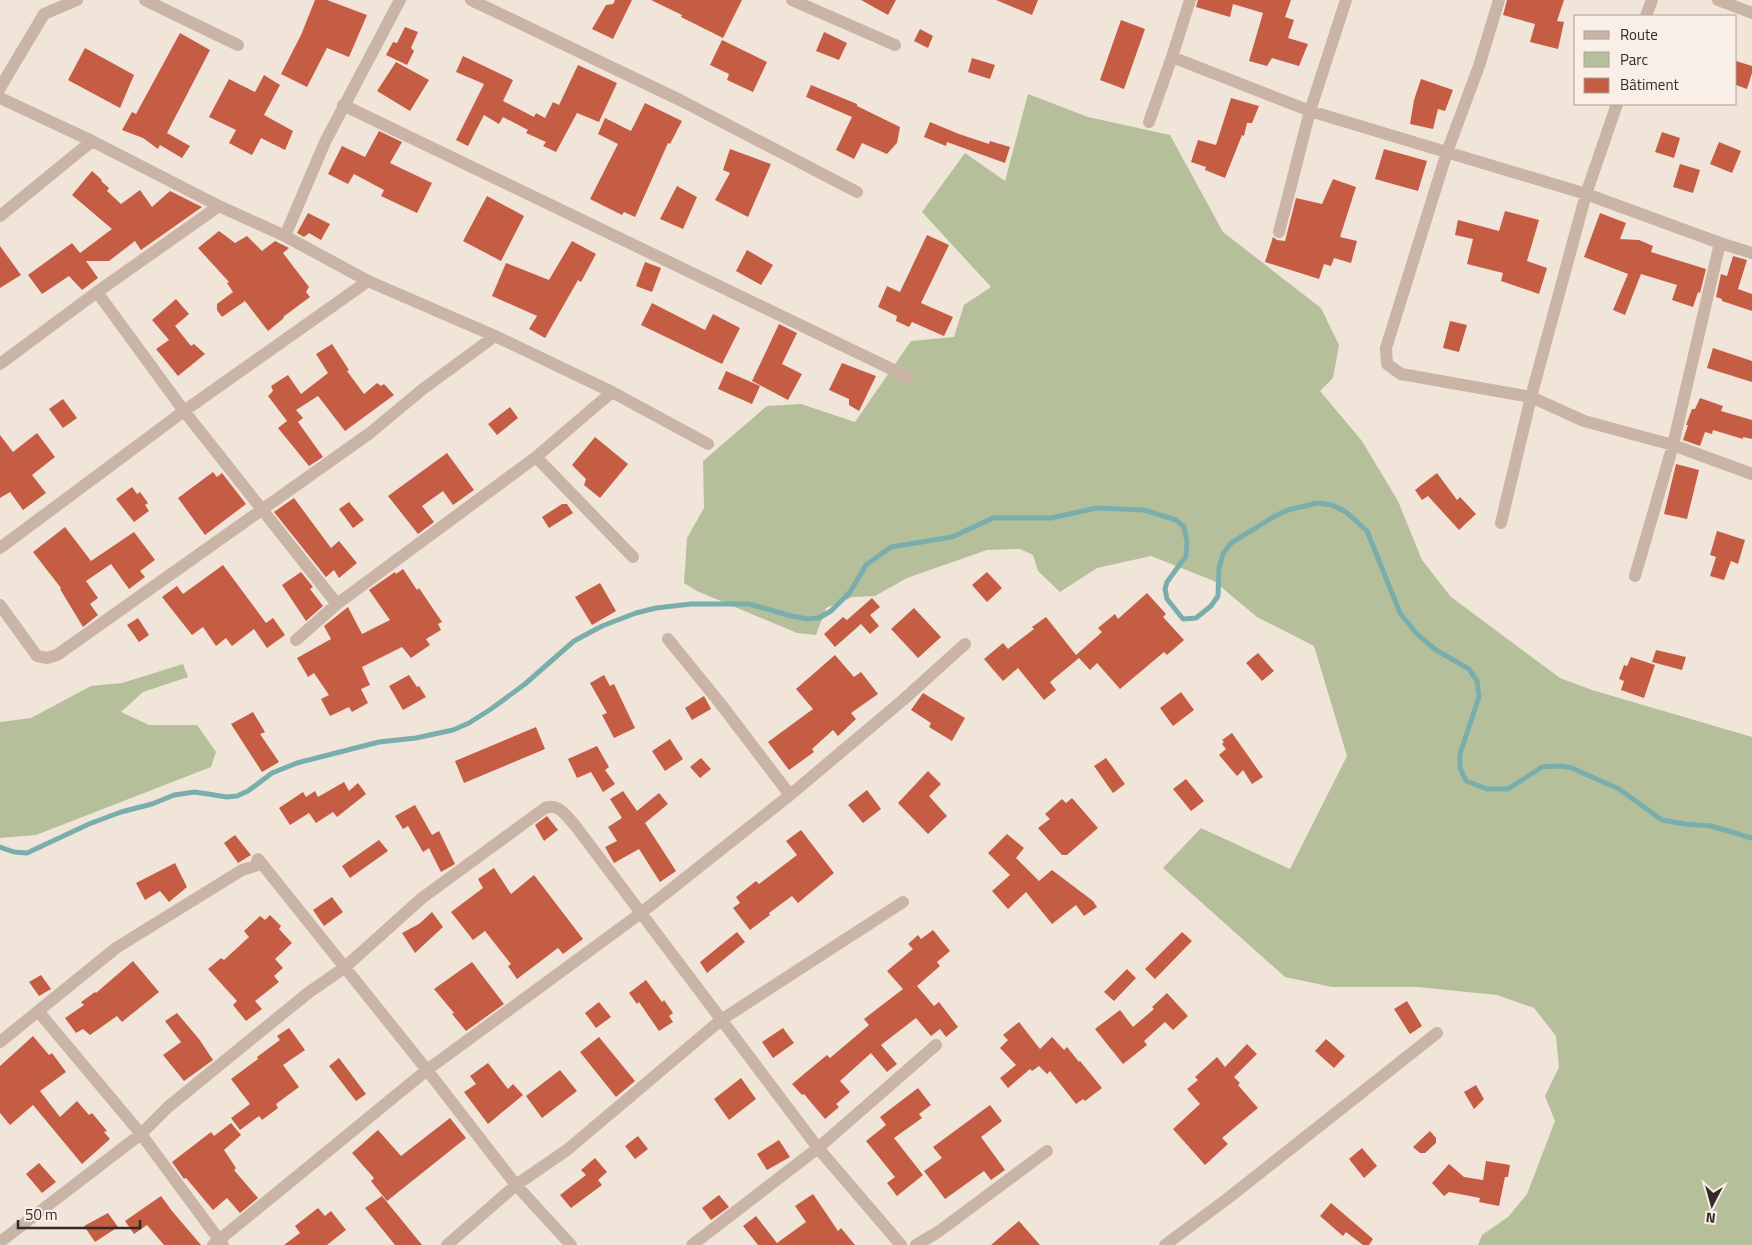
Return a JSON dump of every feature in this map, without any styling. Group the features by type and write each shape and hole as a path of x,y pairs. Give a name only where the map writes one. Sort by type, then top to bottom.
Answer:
{"street":[{"path":"0,88 44,14 77,0"},
{"path":"145,0 238,45"},
{"path":"285,236 325,142 400,0"},
{"path":"471,0 682,101 857,192"},
{"path":"792,0 895,45"},
{"path":"1149,122 1190,0"},
{"path":"1279,232 1310,111 1346,0"},
{"path":"1499,0 1479,66 1447,152 1386,348 1387,364 1400,374 1531,397 1584,421 1673,445 1752,474"},
{"path":"1646,15 1652,0"},
{"path":"1718,0 1752,13"},
{"path":"1172,56 1310,111 1586,194 1752,253"},
{"path":"0,98 92,141 219,206 285,236 368,281 495,336 612,392 708,444"},
{"path":"1501,523 1531,397 1586,194 1617,105"},
{"path":"343,106 504,181 679,268 908,377"},
{"path":"0,216 92,141"},
{"path":"0,364 97,292 219,206"},
{"path":"1635,576 1673,445 1720,243"},
{"path":"0,548 184,411 368,281"},
{"path":"97,292 184,411 336,604"},
{"path":"0,605 37,656 47,658 57,655 370,433 423,389 495,336"},
{"path":"296,640 336,604 536,457 612,392"},
{"path":"536,457 633,557"},
{"path":"668,639 720,703 790,795"},
{"path":"38,1011 141,1134 218,1243 427,1070 641,913 790,795 903,700 965,644"},
{"path":"0,1242 141,1134 168,1107 308,993 344,968 422,898 545,808 552,806 558,808 574,824 818,1148 901,1245"},
{"path":"0,1042 116,948 242,870 255,866 258,859 427,1070 516,1185 571,1245"},
{"path":"447,1245 516,1185 567,1150 720,1020 903,902"},
{"path":"1164,1245 1227,1199 1437,1033"},
{"path":"692,1245 818,1148 936,1045"},
{"path":"916,1245 938,1232 1047,1151"}],"green space":[{"path":"1028,94 1088,117 1170,135 1223,232 1321,308 1339,345 1333,378 1320,391 1362,441 1398,501 1422,560 1451,597 1560,678 1592,690 1752,737 1752,1245 1478,1245 1482,1235 1508,1217 1527,1194 1555,1121 1545,1096 1559,1067 1556,1036 1534,1008 1497,995 1417,987 1332,987 1285,977 1163,868 1201,828 1290,869 1347,756 1314,646 1257,617 1214,581 1151,556 1097,568 1060,592 1038,571 1033,555 1020,549 987,550 907,578 875,596 853,597 826,608 816,635 797,633 697,591 684,583 687,538 704,508 703,461 767,406 801,404 855,422 911,341 954,337 964,305 991,287 922,212 965,153 1005,181"},
{"path":"183,664 188,677 143,692 121,712 149,725 197,725 216,752 211,767 36,835 0,838 0,722 31,718 91,686 122,683"}],"building":[{"path":"315,0 327,0 367,15 349,57 327,48 307,87 281,74 301,35"},
{"path":"615,0 632,0 613,39 592,29 606,5 613,4"},
{"path":"651,0 742,0 723,38"},
{"path":"861,0 896,0 888,15"},
{"path":"996,0 1038,0 1032,15"},
{"path":"1198,0 1291,0 1285,17 1294,20 1288,38 1308,44 1299,66 1272,58 1267,66 1249,61 1263,13 1233,4 1230,17 1196,7"},
{"path":"1507,0 1564,0 1557,21 1564,22 1558,49 1530,42 1535,24 1503,15"},
{"path":"1121,20 1145,29 1124,89 1100,80"},
{"path":"405,27 418,32 411,48 414,51 407,65 386,55 393,42 397,43"},
{"path":"920,29 933,36 928,48 914,41"},
{"path":"824,32 847,43 839,60 816,51"},
{"path":"180,33 210,50 167,133 190,146 182,158 160,145 158,149 143,138 122,130 132,112 136,114"},
{"path":"722,40 767,62 753,92 727,80 729,74 710,65"},
{"path":"85,48 134,75 120,108 68,80"},
{"path":"463,56 513,80 503,101 534,117 536,113 545,118 553,102 559,105 578,65 617,83 599,122 577,113 556,152 543,146 546,142 526,133 528,130 503,117 499,124 484,115 468,146 456,140 484,84 456,72"},
{"path":"972,58 995,65 990,79 968,72"},
{"path":"1737,61 1752,66 1747,89 1737,85"},
{"path":"396,62 429,80 410,111 377,91"},
{"path":"264,75 280,85 264,115 293,131 285,150 261,138 252,155 229,143 236,130 209,117 229,79 255,92"},
{"path":"1421,79 1453,90 1445,111 1438,109 1433,129 1410,124 1414,100"},
{"path":"811,85 857,104 857,106 900,127 897,143 887,154 862,143 854,159 836,150 852,117 806,97"},
{"path":"1231,98 1259,106 1252,123 1247,123 1244,136 1242,135 1225,178 1205,170 1206,167 1191,162 1198,140 1216,145"},
{"path":"645,103 682,121 670,144 668,143 635,217 624,212 622,215 590,199 618,144 598,134 605,118 631,131"},
{"path":"930,122 989,144 990,141 1010,147 1005,163 947,142 946,146 924,137"},
{"path":"379,131 402,142 390,163 432,183 417,213 381,196 384,190 354,174 348,184 328,174 342,146 365,157"},
{"path":"1662,132 1680,138 1674,158 1655,152"},
{"path":"1719,142 1741,151 1732,173 1710,164"},
{"path":"730,149 771,164 748,217 715,200 730,173 723,170"},
{"path":"1384,149 1427,161 1418,191 1375,179"},
{"path":"1680,164 1700,170 1693,193 1673,187"},
{"path":"92,171 109,188 107,191 121,204 140,190 152,207 170,191 202,207 141,250 135,241 109,261 86,261 98,278 82,290 69,276 42,294 28,275 72,243 80,253 112,229 72,195"},
{"path":"1333,179 1356,187 1340,237 1357,241 1351,263 1334,258 1331,266 1324,264 1319,279 1265,262 1273,237 1277,240 1285,241 1296,198 1322,204"},
{"path":"677,186 697,197 683,229 660,219"},
{"path":"487,196 524,216 501,261 463,241"},
{"path":"1505,211 1539,220 1527,261 1547,268 1539,294 1501,281 1503,273 1467,264 1473,239 1455,235 1458,220 1499,231"},
{"path":"308,213 330,224 321,240 309,233 304,237 297,233"},
{"path":"1600,213 1626,223 1620,239 1639,240 1653,246 1651,252 1706,269 1700,293 1698,292 1693,307 1672,300 1677,285 1641,274 1625,315 1613,310 1628,274 1584,257"},
{"path":"219,231 235,243 247,236 262,251 275,241 289,248 283,253 309,287 306,292 310,297 268,331 245,301 222,317 217,310 217,304 233,292 227,283 229,282 198,248"},
{"path":"927,235 949,245 921,303 953,317 944,336 912,322 909,327 896,321 897,316 878,307 887,286 900,292"},
{"path":"572,241 596,254 581,282 578,280 545,338 529,329 537,316 492,296 506,263 549,280"},
{"path":"0,246 21,275 0,288"},
{"path":"747,250 773,265 761,285 736,271"},
{"path":"1733,256 1747,260 1738,289 1752,294 1752,311 1722,301 1722,299 1716,297 1721,274 1727,276"},
{"path":"645,262 661,268 652,292 636,286"},
{"path":"176,299 189,314 175,326 191,346 194,344 205,354 178,376 156,349 169,340 152,320"},
{"path":"652,303 705,330 713,314 740,328 722,364 641,325"},
{"path":"1450,321 1467,325 1459,352 1443,348"},
{"path":"779,324 797,333 782,364 802,374 788,400 752,381"},
{"path":"332,344 349,370 347,371 364,394 377,383 381,386 384,384 394,395 345,431 318,396 296,410 303,418 298,422 323,457 309,466 278,428 287,421 268,396 273,391 271,386 288,375 301,394 328,373 316,354"},
{"path":"1713,348 1752,361 1752,382 1707,368"},
{"path":"842,363 876,376 859,411 849,405 849,399 829,390"},
{"path":"726,371 760,386 752,404 718,389"},
{"path":"1700,398 1723,406 1721,411 1752,420 1752,439 1743,437 1743,439 1713,430 1712,434 1705,432 1700,446 1683,440 1692,409 1695,409"},
{"path":"63,399 77,418 63,428 49,409"},
{"path":"510,407 518,418 497,435 488,424"},
{"path":"37,433 55,457 32,475 46,493 23,510 10,492 0,498 0,435 13,452"},
{"path":"595,437 628,464 600,498 584,485 586,479 572,465"},
{"path":"447,453 474,490 453,505 443,491 422,506 434,522 418,534 388,496"},
{"path":"1676,464 1699,470 1687,519 1664,514"},
{"path":"213,472 217,477 222,473 246,504 205,535 178,498"},
{"path":"1437,473 1457,500 1460,497 1476,514 1459,530 1428,496 1422,500 1415,490"},
{"path":"132,487 137,494 140,492 148,503 145,505 149,511 134,522 116,499"},
{"path":"294,498 331,548 339,541 357,563 339,578 334,570 326,577 274,512"},
{"path":"349,502 364,520 353,528 339,509"},
{"path":"562,504 567,504 573,513 549,528 542,517"},
{"path":"65,527 91,561 134,532 155,560 140,571 145,577 129,589 111,564 86,581 98,598 90,604 98,615 83,627 61,588 33,552"},
{"path":"1717,531 1745,540 1738,564 1731,561 1724,580 1710,576 1716,557 1710,555"},
{"path":"223,565 266,623 273,618 285,635 267,648 254,629 232,646 226,638 216,646 203,627 192,635 162,597 177,586 183,594"},
{"path":"403,569 417,590 419,588 442,622 438,624 441,630 426,639 430,645 411,658 402,647 362,667 370,685 361,689 368,703 352,712 349,707 330,716 321,699 329,695 314,673 308,677 297,658 331,639 324,626 348,607 362,634 390,620 369,590 395,572 396,574"},
{"path":"301,572 313,587 310,589 323,606 306,621 282,585"},
{"path":"987,572 1002,588 987,602 972,585"},
{"path":"600,583 616,611 592,625 575,597"},
{"path":"1147,593 1166,614 1163,617 1184,640 1167,655 1164,652 1120,689 1097,663 1090,670 1079,658 1050,682 1056,690 1044,700 1018,668 1003,681 984,659 1003,643 1008,649 1046,617 1076,655 1102,632 1098,628 1115,614 1118,619"},
{"path":"872,598 880,607 870,615 879,626 870,634 861,624 835,647 824,634 843,617 847,620"},
{"path":"914,608 941,637 918,658 891,629"},
{"path":"138,618 149,635 139,642 127,625"},
{"path":"1656,650 1686,657 1682,670 1652,662"},
{"path":"1258,653 1274,671 1262,681 1246,663"},
{"path":"835,655 854,677 861,672 878,694 851,713 856,719 838,736 833,730 812,749 814,752 789,770 768,742 813,709 796,689"},
{"path":"1631,657 1655,665 1644,698 1621,690 1624,681 1619,679 1624,665 1627,666"},
{"path":"409,675 426,697 403,710 389,686"},
{"path":"604,675 610,686 614,684 635,728 614,738 602,715 607,713 590,683"},
{"path":"1181,692 1194,710 1173,726 1160,708"},
{"path":"923,693 965,718 952,741 929,727 931,723 911,710"},
{"path":"704,696 711,709 692,720 685,708"},
{"path":"253,712 265,732 260,734 279,762 262,772 231,724"},
{"path":"536,727 545,749 464,783 455,761"},
{"path":"1232,733 1263,777 1252,784 1243,770 1237,776 1219,755 1226,749 1222,744 1224,742 1222,740"},
{"path":"670,739 683,759 665,771 652,751"},
{"path":"597,746 609,767 605,770 615,784 603,792 591,772 577,778 568,759"},
{"path":"701,758 711,769 700,778 690,767"},
{"path":"1106,758 1125,784 1113,793 1094,766"},
{"path":"928,771 941,784 929,796 947,816 928,834 898,803"},
{"path":"1186,779 1204,801 1191,811 1173,789"},
{"path":"344,782 349,791 358,783 366,794 337,817 333,812 316,823 309,813 290,825 279,808 303,792 306,797 315,791 318,797"},
{"path":"867,790 881,809 863,823 848,805"},
{"path":"623,791 637,811 659,793 668,804 645,823 676,871 660,882 639,849 614,863 605,847 617,841 608,827 622,818 610,799"},
{"path":"1072,798 1098,828 1067,855 1062,855 1038,828 1050,819 1045,814 1062,799 1066,803"},
{"path":"415,805 432,835 439,831 455,864 441,872 429,848 423,852 408,826 403,829 395,816"},
{"path":"547,816 558,830 544,841 535,825"},
{"path":"801,830 834,873 798,903 792,896 750,930 733,908 740,903 736,897 756,881 759,884 797,855 786,841"},
{"path":"1007,834 1024,848 1016,858 1039,881 1052,870 1093,901 1097,907 1084,916 1076,905 1052,924 1026,892 1008,909 992,891 1010,875 988,853"},
{"path":"235,835 251,855 238,863 224,843"},
{"path":"379,840 388,851 350,878 342,866"},
{"path":"175,863 187,887 169,902 160,891 145,900 136,883"},
{"path":"494,868 511,894 534,875 583,939 563,954 558,948 517,979 508,966 511,964 485,931 473,940 451,912 483,888 478,879"},
{"path":"332,897 343,912 324,926 313,910"},
{"path":"432,912 443,927 415,953 402,933 419,924"},
{"path":"270,915 281,926 279,929 292,943 275,959 283,968 274,976 279,982 255,1001 262,1009 246,1021 233,1005 237,1001 208,969 221,958 224,960 249,937 244,931 260,916 265,920"},
{"path":"933,930 950,951 937,962 940,966 917,986 934,1006 939,1002 958,1027 946,1037 940,1029 931,1036 916,1018 881,1045 897,1064 887,1072 871,1053 840,1081 850,1092 836,1104 839,1107 825,1119 804,1094 802,1095 792,1084 827,1055 830,1058 869,1025 864,1019 903,989 887,971 913,949 908,944 918,935 921,939"},
{"path":"737,932 745,942 707,973 700,962"},
{"path":"1182,932 1192,941 1155,979 1145,969"},
{"path":"133,961 159,992 122,1022 117,1016 90,1035 83,1029 76,1033 65,1018 84,1005 81,1002 96,993"},
{"path":"472,962 504,1004 466,1031 434,989"},
{"path":"1127,969 1136,978 1114,1001 1104,992"},
{"path":"41,975 51,989 39,996 29,982"},
{"path":"646,980 662,1002 664,1000 673,1013 669,1016 673,1022 659,1031 639,1002 637,1004 629,993"},
{"path":"1167,993 1188,1016 1173,1030 1165,1022 1144,1041 1147,1045 1123,1064 1095,1029 1120,1010 1133,1027 1154,1009 1152,1007"},
{"path":"1407,1001 1422,1026 1410,1034 1394,1009"},
{"path":"599,1002 611,1017 596,1028 585,1013"},
{"path":"177,1013 199,1039 213,1060 184,1081 163,1055 181,1042 165,1021"},
{"path":"1019,1022 1040,1049 1052,1037 1064,1050 1067,1047 1102,1088 1085,1101 1083,1099 1076,1104 1050,1071 1047,1074 1039,1066 1032,1071 1030,1069 1008,1088 1000,1078 1016,1065 1000,1048 1008,1040 1003,1035"},
{"path":"289,1028 305,1050 283,1065 299,1087 276,1104 278,1108 262,1120 259,1116 240,1130 231,1118 250,1104 231,1079 280,1040 277,1036"},
{"path":"783,1028 794,1043 773,1058 762,1042"},
{"path":"33,1036 49,1055 52,1053 66,1072 40,1091 60,1117 77,1101 89,1115 92,1113 107,1131 104,1132 110,1139 82,1164 33,1105 10,1125 0,1113 0,1066"},
{"path":"599,1037 635,1081 616,1097 580,1052"},
{"path":"1326,1039 1345,1056 1334,1068 1315,1051"},
{"path":"1247,1044 1257,1054 1234,1077 1240,1083 1238,1085 1258,1108 1222,1138 1228,1144 1205,1165 1173,1129 1200,1104 1187,1089 1198,1080 1195,1077 1217,1057 1225,1067"},
{"path":"339,1058 366,1094 356,1101 329,1066"},
{"path":"488,1063 508,1089 513,1084 523,1095 488,1124 464,1092 476,1084 470,1076"},
{"path":"560,1070 577,1091 542,1118 526,1096"},
{"path":"741,1078 756,1099 729,1120 714,1099"},
{"path":"1476,1085 1484,1099 1474,1109 1464,1092"},
{"path":"918,1088 931,1105 919,1114 922,1118 894,1138 923,1175 897,1196 887,1183 895,1177 866,1141 886,1125 880,1117"},
{"path":"990,1105 1002,1121 981,1137 1005,1170 991,1180 984,1171 945,1199 924,1171 942,1158 933,1147"},
{"path":"450,1118 466,1138 387,1201 371,1181 374,1178 352,1153 378,1130 401,1156"},
{"path":"231,1123 241,1135 224,1150 236,1168 234,1170 258,1198 240,1213 227,1198 213,1210 186,1178 184,1179 172,1162 211,1132 214,1136"},
{"path":"1430,1131 1436,1138 1436,1143 1425,1153 1420,1153 1413,1147"},
{"path":"638,1136 648,1149 635,1159 625,1146"},
{"path":"779,1140 790,1157 767,1170 757,1154"},
{"path":"1362,1148 1377,1166 1364,1178 1349,1159"},
{"path":"595,1158 607,1172 598,1180 602,1185 571,1208 560,1195 586,1175 581,1170"},
{"path":"1486,1161 1510,1165 1508,1177 1505,1177 1499,1206 1479,1202 1480,1198 1449,1192 1444,1196 1432,1183 1449,1164 1464,1177 1483,1180"},
{"path":"39,1163 56,1182 42,1193 26,1174"},
{"path":"813,1194 838,1231 841,1228 855,1245 758,1245 743,1226 756,1216 777,1243 806,1222 795,1206"},
{"path":"719,1195 729,1207 711,1220 702,1208"},
{"path":"161,1196 201,1245 164,1245 147,1225 134,1234 125,1221"},
{"path":"382,1196 422,1245 395,1245 365,1208"},
{"path":"1331,1203 1373,1239 1369,1245 1363,1245 1346,1232 1343,1236 1320,1216"},
{"path":"318,1208 325,1216 331,1211 346,1230 327,1245 284,1245 300,1233 295,1226"},
{"path":"108,1213 118,1227 95,1242 84,1226"},
{"path":"1019,1221 1040,1245 991,1245"}],"waterway":[{"path":"0,847 14,852 27,853 89,824 174,795 195,792 227,797 237,796 248,791 272,773 297,763 379,742 416,738 453,730 469,723 491,709 525,684 574,641 602,626 636,613 656,608 691,604 749,604 791,616 807,619 819,618 831,611 850,592 866,565 891,547 952,537 993,518 1051,518 1097,508 1144,510 1176,520 1184,527 1187,542 1186,556 1167,582 1165,589 1167,599 1183,619 1196,618 1211,606 1218,596 1219,568 1223,554 1231,543 1275,516 1288,510 1317,503 1332,505 1346,512 1367,531 1400,613 1417,634 1436,650 1469,669 1477,681 1479,697 1460,754 1460,768 1466,781 1487,789 1508,789 1542,767 1559,766 1572,768 1619,789 1662,820 1711,826 1752,838"}]}
